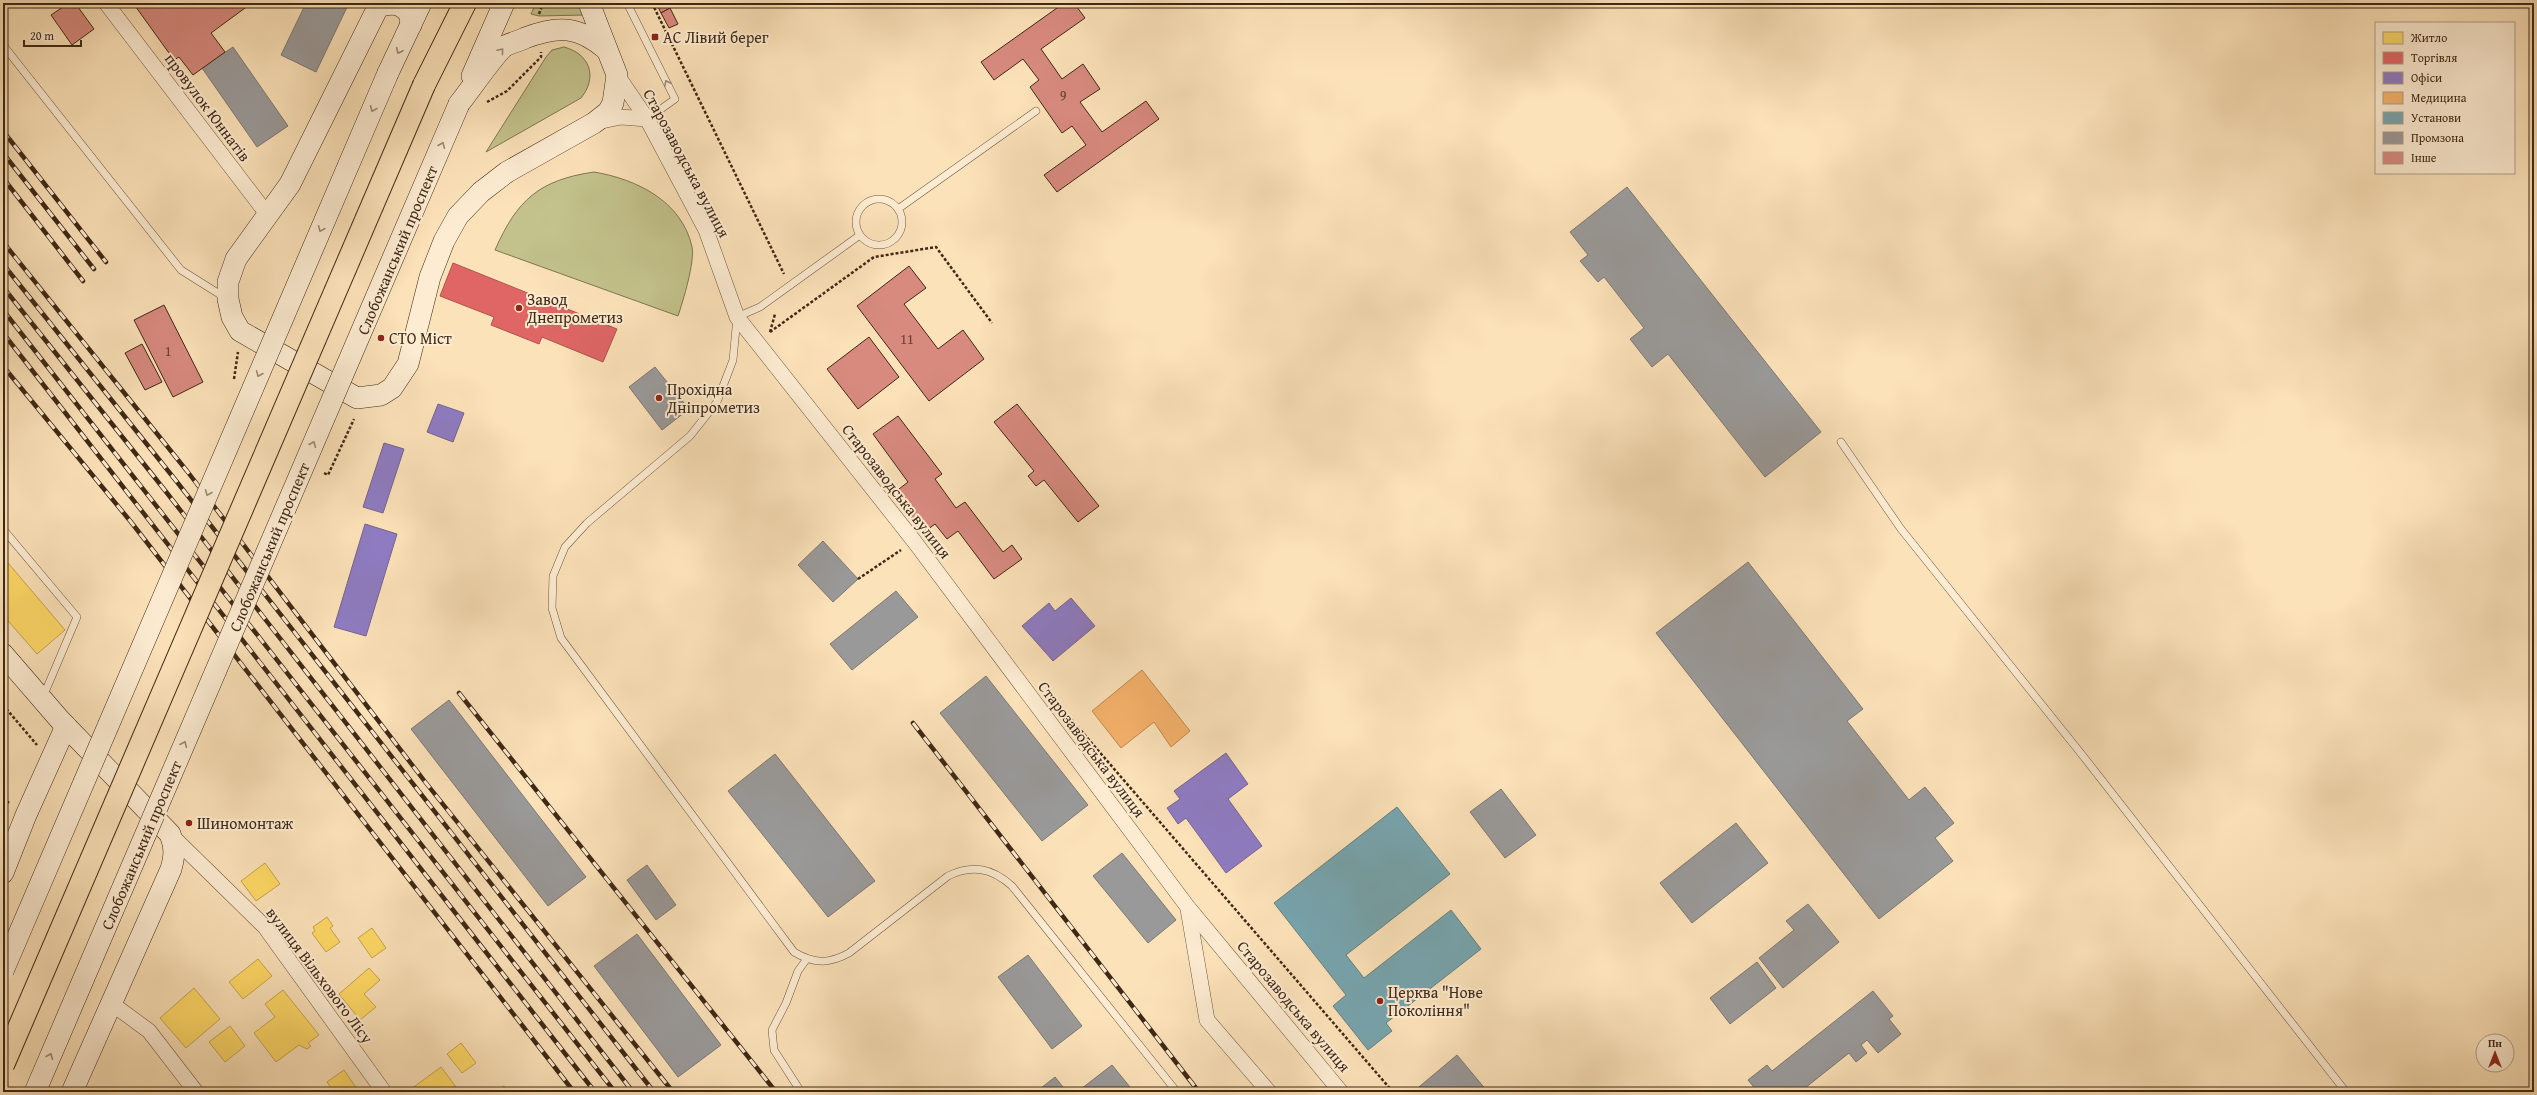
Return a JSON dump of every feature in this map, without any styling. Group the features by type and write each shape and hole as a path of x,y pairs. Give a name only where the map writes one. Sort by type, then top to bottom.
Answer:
{"main road":[{"path":"411,25 410,15 399,5 390,3 378,5 290,184 236,259 228,282 228,299 232,317 240,331 357,398 381,395 392,388 408,364 430,277 444,241 458,216 481,192 507,172 594,123 608,112 613,103 617,75 589,3"},
{"path":"3,971 388,73 421,3"},
{"path":"3,1065 424,85 456,3"},
{"path":"424,85 465,3"},
{"name":"Слобожанський проспект","path":"35,1092 469,105 504,3"},
{"path":"469,105 504,46 540,33 557,29 576,31 593,38 607,50"},
{"path":"3,654 66,726 170,834 175,854 171,869 72,1092"},
{"path":"3,873 26,815 52,762 66,726"}],"street":[{"name":"провулок Юннатів","path":"106,3 267,214"},
{"name":"Старозаводська вулиця","path":"617,75 647,119 706,230 737,317 914,541 1187,906 1341,1092"},
{"path":"594,123 621,117 647,119"},
{"name":"вулиця Вільхового Лісу","path":"170,834 265,927 384,1092"},
{"name":"Старозаводська вулиця","path":"1187,906 1207,1020 1269,1092"},
{"path":"111,1002 149,1031 196,1092"}],"lane":[{"path":"627,3 675,99 647,119"},
{"path":"3,45 181,270 228,299"},
{"path":"898,209 1036,111"},
{"path":"877,199 885,200 898,209 902,216 901,228 896,238 889,243 873,245 860,235 856,220 863,206 877,199"},
{"path":"860,235 760,306 737,317 733,360 717,402 690,436 586,523 565,547 553,576 552,608 561,638 784,941 794,952 806,960 821,962 836,960 849,953 948,876 961,869 975,868 989,870 1002,876 1012,886 1177,1092"},
{"path":"1841,442 1901,529 2078,750 2346,1092"},
{"path":"3,529 77,617 42,700"},
{"path":"801,1092 774,1050 772,1030 786,1003 798,971 806,960"}],"path":[{"path":"469,105 507,91 541,57 539,13 543,3"},
{"path":"652,3 784,275 770,333 774,339"},
{"path":"770,333 874,257 936,247 992,323"},
{"path":"234,379 240,331"},
{"path":"324,473 328,475 354,418"},
{"path":"858,579 914,541"},
{"path":"3,705 52,762"},
{"path":"1068,716 1393,1092"}],"shaded area":[{"path":"536,3 579,3 585,15 539,16 531,14"},
{"path":"564,47 573,50 580,55 589,67 589,82 581,98 486,152 546,57 552,50"},
{"path":"594,172 626,180 655,195 668,205 687,231 692,247 692,262 678,316 495,250 512,218 521,205 532,195 544,187 558,181"}],"building: Житло":[{"path":"3,557 65,630 37,654 3,615"},
{"path":"265,863 280,884 256,901 241,881"},
{"path":"327,917 333,926 330,928 340,942 326,952 312,933 315,931 313,927"},
{"path":"372,928 386,948 372,958 358,938"},
{"path":"258,959 272,976 243,999 229,982"},
{"path":"369,968 380,980 364,994 376,1007 360,1020 339,994"},
{"path":"194,988 220,1019 186,1048 160,1018"},
{"path":"283,990 319,1035 308,1043 311,1046 307,1049 299,1045 276,1062 254,1033 275,1017 265,1004"},
{"path":"230,1026 245,1046 225,1062 209,1042"},
{"path":"461,1043 476,1063 462,1073 447,1054"},
{"path":"441,1067 456,1087 449,1092 407,1092"},
{"path":"344,1070 359,1092 334,1092 327,1082"},
{"path":"504,1086 508,1092 495,1092"}],"building: Торгівля":[{"name":"Завод Днепрометиз","path":"453,263 617,329 603,362 542,337 539,344 491,325 494,317 440,296"}],"building: Офіси":[{"path":"438,404 464,413 453,442 427,432"},
{"path":"384,443 404,449 383,513 363,507"},
{"path":"365,524 397,534 366,636 334,627"},
{"path":"1071,598 1095,626 1053,661 1022,626 1049,603 1055,611"},
{"path":"1226,753 1248,784 1228,799 1262,846 1226,873 1186,818 1178,824 1167,808 1180,799 1174,791"}],"building: Медицина":[{"path":"1142,670 1190,731 1171,747 1154,722 1121,748 1092,711"}],"building: Установи":[{"path":"1397,807 1450,874 1346,955 1364,978 1451,910 1481,949 1386,1023 1392,1031 1368,1050 1333,1006 1346,995 1274,903"}],"building: Промзона":[{"path":"306,3 349,3 316,72 281,55"},
{"path":"233,47 288,126 257,147 202,68"},
{"path":"1627,187 1821,432 1765,477 1668,354 1652,367 1630,339 1644,328 1604,277 1598,282 1580,261 1588,255 1570,232"},
{"name":"Прохідна Дніпрометиз","path":"655,367 689,409 662,430 629,387"},
{"path":"823,541 858,579 833,602 798,565"},
{"path":"1748,562 1863,709 1847,721 1909,800 1925,787 1954,823 1935,838 1953,861 1879,919 1656,633"},
{"path":"896,591 918,617 852,670 830,644"},
{"path":"986,676 1088,805 1042,841 940,713"},
{"path":"449,700 586,877 548,906 411,729"},
{"path":"775,754 875,881 828,917 728,791"},
{"path":"1501,789 1536,835 1505,858 1470,812"},
{"path":"1736,823 1768,863 1692,923 1660,883"},
{"path":"1122,853 1176,920 1148,943 1093,876"},
{"path":"647,865 676,905 656,920 627,880"},
{"path":"1808,904 1839,942 1783,988 1759,958 1794,930 1786,921"},
{"path":"637,934 721,1045 678,1077 594,966"},
{"path":"1028,955 1082,1026 1052,1049 998,977"},
{"path":"1757,962 1776,988 1730,1024 1710,998"},
{"path":"1873,991 1893,1016 1889,1019 1901,1034 1878,1053 1867,1040 1861,1045 1867,1053 1856,1062 1849,1053 1800,1092 1758,1092 1748,1080 1767,1065 1772,1071"},
{"path":"1457,1055 1487,1091 1413,1092"},
{"path":"1112,1065 1134,1092 1077,1092"},
{"path":"1055,1077 1067,1092 1036,1092"}],"building: Інше":[{"path":"69,3 75,3 94,29 72,45 51,15"},
{"path":"133,3 241,3 245,8 211,33 225,52 193,75 179,57 174,60"},
{"path":"656,3 667,3 670,8 661,13"},
{"path":"1064,3 1074,3 1085,18 1041,49 1062,79 1083,64 1100,89 1080,102 1102,132 1146,101 1159,119 1057,192 1044,175 1086,145 1072,126 1062,133 1030,87 1039,80 1023,59 994,80 981,62"},
{"path":"670,8 678,24 669,28 661,13"},
{"path":"909,266 926,288 904,304 938,349 963,330 984,359 929,401 857,306"},
{"path":"164,305 203,382 173,397 134,320"},
{"path":"869,337 899,377 858,409 827,369"},
{"path":"142,344 162,382 145,390 125,353"},
{"path":"1017,404 1099,506 1078,522 1044,480 1036,486 1028,476 1034,471 994,422"},
{"path":"898,416 942,474 935,479 956,508 965,502 1003,552 1012,545 1022,559 994,579 958,531 947,539 935,524 923,533 905,509 910,505 899,489 908,482 873,434"}],"railway":[{"path":"3,131 106,262"},
{"path":"3,153 94,269"},
{"path":"3,178 83,281"},
{"path":"3,242 187,471 426,783 673,1092"},
{"path":"3,264 177,482 654,1092"},
{"path":"3,287 167,493 633,1092"},
{"path":"3,310 615,1092"},
{"path":"3,333 595,1092"},
{"path":"3,366 131,522 574,1092"},
{"path":"459,693 776,1092"},
{"path":"913,723 1199,1092"}],"place":[{"name":"АС Лівий берег","path":"655,37"},
{"name":"Завод Днепрометиз","path":"519,308"},
{"name":"СТО Міст","path":"381,338"},
{"name":"Прохідна Дніпрометиз","path":"659,398"},
{"name":"Шиномонтаж","path":"189,823"},
{"name":"Церква \"Нове Покоління\"","path":"1380,1001"}]}
